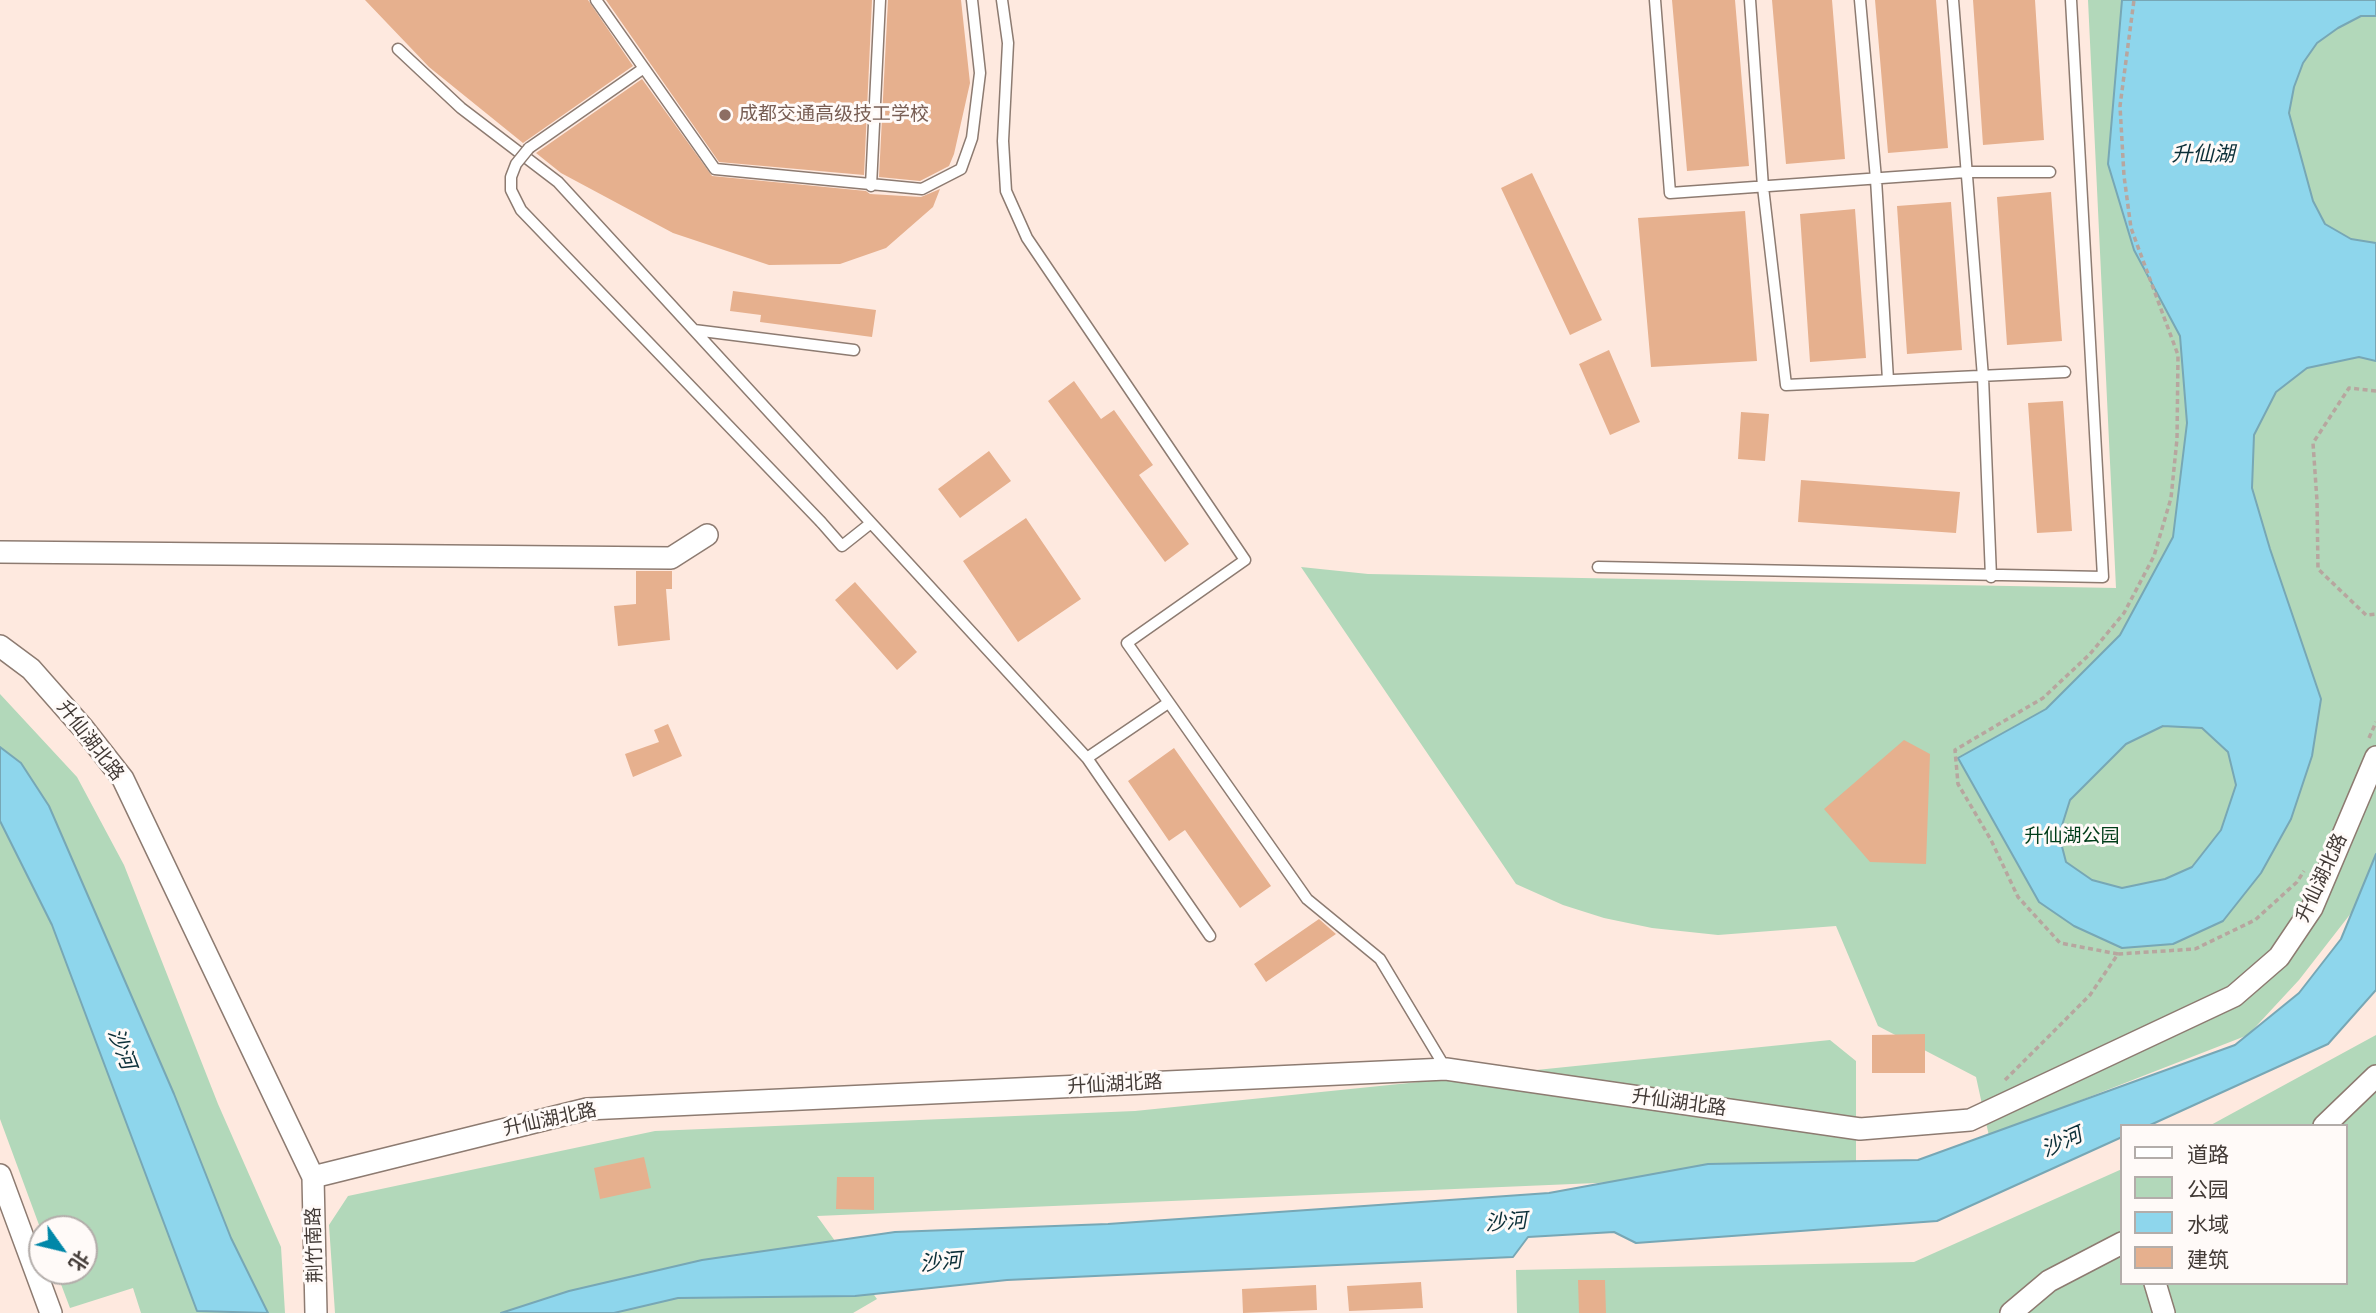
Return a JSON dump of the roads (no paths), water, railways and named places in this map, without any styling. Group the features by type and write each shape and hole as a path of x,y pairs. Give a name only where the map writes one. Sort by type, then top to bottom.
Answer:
{"street":[{"path":"0,552 671,558 707,535"},
{"name":"升仙湖北路","path":"0,646 31,669 83,727 123,779 313,1177 587,1109 1446,1069 1860,1129 1970,1120 2234,996 2279,957 2312,908 2371,752"},
{"path":"2326,1124 2376,1076"},
{"name":"荆竹南路","path":"313,1177 316,1313"},
{"path":"1,1183 51,1313"},
{"path":"2011,1313 2049,1281 2120,1244"},
{"path":"2156,1285 2164,1313"}],"lane":[{"path":"596,0 715,169 922,189 961,169 972,138 980,73 972,0"},
{"path":"871,186 880,0"},
{"path":"1002,0 1008,43 1003,141 1006,191 1027,238 1245,560 1127,643 1307,899 1380,959 1446,1069"},
{"path":"1654,0 1670,193 1966,172 2050,172"},
{"path":"1750,0 1763,187 1786,385 2065,372"},
{"path":"1860,0 1876,178 1888,380"},
{"path":"1953,0 1983,377 1991,577"},
{"path":"1598,568 2103,577 2071,0"},
{"path":"398,49 461,108 558,182 1087,758 1210,936"},
{"path":"644,68 536,142 516,164 511,177 511,190 521,209 842,546 871,523"},
{"path":"694,330 853,350"},
{"path":"1087,758 1168,703"}],"water":[{"name":"升仙湖","path":"2122,0 2376,0 2376,16 2361,16 2317,43 2303,63 2294,87 2289,113 2313,201 2325,224 2351,239 2376,243 2376,361 2359,357 2307,368 2276,392 2254,435 2252,488 2321,699 2312,756 2291,819 2261,873 2223,921 2173,944 2122,948 2074,926 2039,902 1958,758 2046,709 2120,635 2173,537 2187,423 2180,336 2134,250 2108,164","holes":["2163,726 2202,728 2228,752 2236,785 2221,830 2192,867 2165,879 2122,888 2092,880 2066,862 2059,835 2070,800 2126,744"]},
{"name":"沙河","path":"0,747 21,763 49,806 174,1094 231,1238 268,1313 197,1311 52,925 0,821"},
{"name":"沙河","path":"2376,854 2376,990 2328,1044 2152,1124 2120,1124 2120,1138 1937,1221 1636,1243 1614,1232 1528,1237 1513,1257 1007,1280 855,1296 678,1298 614,1313 501,1313 569,1291 702,1260 895,1232 1108,1224 1549,1193 1708,1164 1918,1160 2235,1045 2299,993 2341,939"}],"place":[{"name":"成都交通高级技工学校","path":"725,115"}],"park label":[{"name":"升仙湖公园","path":"2072,837"}]}
